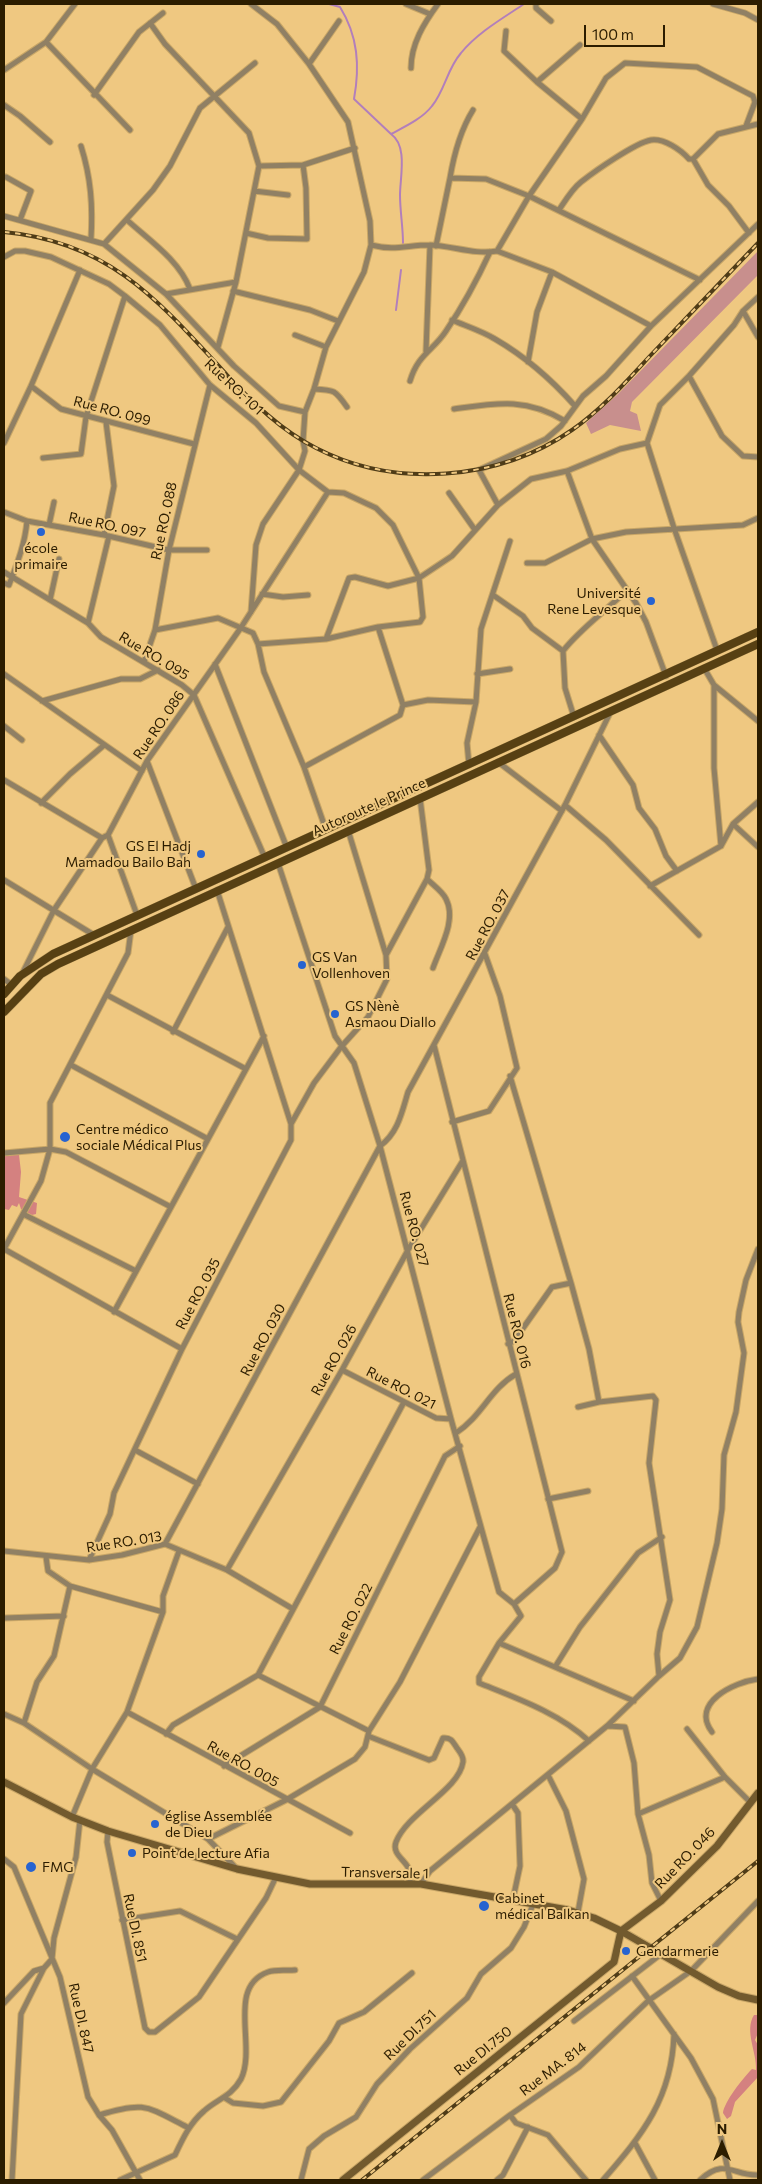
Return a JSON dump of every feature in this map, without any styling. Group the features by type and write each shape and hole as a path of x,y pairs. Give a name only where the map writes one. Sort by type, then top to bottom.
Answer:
{"main road":[{"name":"Autoroute le Prince","path":"4,994 20,976 53,954 666,676 758,632"},
{"name":"Autoroute le Prince","path":"4,1012 41,974 58,964 758,644"},
{"name":"Transversale 1","path":"4,1782 72,1817 108,1831 238,1869 310,1884 421,1884 534,1902 578,1912 621,1931 732,1993 758,2000"},
{"name":"Rue RO. 046","path":"621,1931 661,1901 717,1846 758,1793"},
{"name":"Rue DI.750","path":"343,2180 614,1962 621,1931"}],"street":[{"path":"4,70 46,42 75,4"},
{"path":"251,4 277,24 309,64 348,122 370,222 372,245 364,272 326,347 305,412 303,441 305,451 299,470 263,524 256,545 251,612"},
{"path":"406,4 430,14"},
{"path":"411,68 411,56 417,38 430,14 438,4"},
{"path":"536,4 536,8 551,21"},
{"path":"713,4 745,13 758,20"},
{"path":"94,95 139,32 163,13"},
{"path":"309,64 339,21"},
{"path":"150,22 165,44 249,132 259,166 234,291 218,347"},
{"path":"506,31 504,51 537,82 582,118"},
{"path":"46,42 94,95 130,130"},
{"path":"537,82 580,45"},
{"path":"497,251 529,196 582,118 606,78 625,63 636,62 697,67 752,96 755,102 746,126"},
{"path":"104,244 153,190 170,166 200,108 254,63"},
{"path":"4,105 50,142"},
{"path":"426,352 433,246 454,155 472,110"},
{"path":"693,159 718,134 758,124"},
{"path":"559,210 579,183 627,150 651,140 661,141 682,151 689,159 693,159 708,185 729,206 749,233"},
{"path":"81,146 89,170 93,206 91,239"},
{"path":"259,166 303,165 354,148"},
{"path":"246,233 268,238 307,239 306,188 303,165"},
{"path":"6,177 31,191 20,220"},
{"path":"450,178 486,179 529,196 700,280"},
{"path":"254,191 288,195"},
{"path":"4,216 104,244 166,294 234,366 279,406 305,412"},
{"path":"127,220 167,255 181,272 190,289"},
{"path":"498,505 479,470 546,439 565,421 583,396 606,376 651,326 758,224"},
{"path":"372,245 390,249 433,246 490,252 497,251 552,272 651,326"},
{"name":"Rue RO. 101","path":"4,258 15,251 25,251 51,257 109,284 125,296 160,325 210,385 268,435 299,470 328,492 344,493 376,508 393,525 419,578"},
{"path":"410,381 414,366 446,332 472,290 490,252"},
{"path":"4,443 31,386 80,270"},
{"path":"528,362 537,312 552,272"},
{"path":"166,294 236,282"},
{"path":"234,291 310,310 338,321"},
{"path":"44,458 81,454 86,417 125,296"},
{"path":"717,650 674,528 647,443 660,405 689,376 734,325 743,311 758,297"},
{"path":"743,311 758,337"},
{"path":"452,320 494,338 551,379 575,406"},
{"path":"294,335 326,347"},
{"path":"689,376 722,436 743,456 758,458"},
{"name":"Rue RO. 088","path":"144,662 155,630 168,550 210,385"},
{"name":"Rue RO. 099","path":"31,386 53,405 86,417 194,444"},
{"path":"314,389 337,392 347,407"},
{"path":"454,409 506,402 528,404 549,410 565,421"},
{"path":"88,623 107,535 114,486 106,422"},
{"path":"326,639 350,578 355,577 388,586 419,578 452,556 498,505 532,479 567,471 620,449 647,443"},
{"path":"567,471 592,539 627,590 646,622 666,676"},
{"name":"Rue RO. 086","path":"108,835 148,761 240,629 328,492"},
{"path":"449,493 475,530"},
{"path":"49,525 54,502"},
{"name":"Rue RO. 097","path":"4,512 27,521 107,535 168,550 207,550"},
{"path":"527,563 545,563 592,539 626,532 743,525 758,518"},
{"path":"4,583 9,585 12,578 25,537 27,521"},
{"path":"469,765 467,743 476,702 481,629 510,540"},
{"path":"50,600 59,559"},
{"name":"Rue RO. 095","path":"4,572 88,623 101,637 158,670 194,695 265,858"},
{"path":"258,644 326,639 378,627 423,620 419,578"},
{"path":"574,717 565,688 563,651 577,633 598,619 627,590"},
{"path":"262,594 282,597 308,595"},
{"path":"493,595 524,616 532,628 563,651"},
{"path":"155,630 218,618 253,633 258,644 264,672 304,767 326,830"},
{"path":"304,767 400,715 403,705 378,627"},
{"path":"216,664 287,848"},
{"path":"704,668 714,684 758,721"},
{"path":"477,674 510,669"},
{"path":"42,702 121,679 140,679 158,670"},
{"path":"4,674 103,746 142,771"},
{"path":"714,684 714,768 721,846"},
{"path":"403,705 428,700 476,702"},
{"name":"Rue RO. 037","path":"380,1146 388,1140 398,1125 408,1092 562,811 612,710"},
{"path":"4,726 22,740"},
{"path":"599,735 633,785 639,808 655,829 666,856 677,871"},
{"path":"41,803 70,774 103,746"},
{"path":"148,761 196,889"},
{"path":"498,762 562,811"},
{"path":"4,780 102,838"},
{"path":"386,955 402,929 427,879 428,860 420,798"},
{"path":"650,886 721,846 734,824 758,802"},
{"path":"565,805 606,840 699,935"},
{"path":"734,824 758,846"},
{"name":"Rue RO. 035","path":"89,1560 110,1514 114,1493 182,1349 292,1140 291,1124 314,1083 341,1047 368,1017 387,979 386,955 348,830"},
{"path":"20,976 54,910 102,838 108,835 137,915"},
{"name":"Rue RO. 027","path":"278,862 335,1036 354,1063 380,1146 451,1419 499,1592 514,1604"},
{"path":"427,879 446,898 450,911 449,925 433,968"},
{"path":"4,880 94,935"},
{"path":"217,890 291,1124"},
{"path":"173,1032 228,927"},
{"path":"131,930 128,953 50,1103 50,1149 41,1181 4,1249 182,1349"},
{"path":"452,1122 489,1111 510,1076 517,1068 500,996 485,954"},
{"path":"4,979 12,985"},
{"path":"107,995 246,1070"},
{"path":"114,1312 264,1036"},
{"name":"Rue RO. 016","path":"434,1045 562,1552 555,1568 514,1604"},
{"path":"71,1065 208,1139"},
{"path":"510,1076 591,1357 598,1402"},
{"name":"Rue RO. 030","path":"165,1544 380,1146"},
{"path":"4,1153 50,1149 66,1152 171,1207"},
{"name":"Rue RO. 026","path":"227,1570 342,1370 408,1250 462,1162"},
{"path":"23,1214 136,1271"},
{"path":"421,1884 430,1871 607,1726 634,1701 658,1676 680,1658 697,1627 717,1543 722,1509 724,1455 736,1412 744,1354 738,1322 739,1312 746,1280 758,1249"},
{"path":"508,1344 514,1341 552,1287 571,1283"},
{"name":"Rue RO. 021","path":"342,1370 436,1418 451,1419"},
{"path":"456,1433 471,1423 502,1382 516,1374"},
{"path":"578,1407 598,1402 653,1396 656,1400 649,1463 662,1537 670,1600 659,1639 657,1654 658,1676"},
{"path":"166,1734 173,1725 258,1675 404,1402"},
{"name":"Rue RO. 022","path":"320,1707 445,1456 460,1446"},
{"path":"135,1450 198,1484"},
{"path":"548,1499 588,1491"},
{"path":"208,1839 286,1800 355,1760 400,1682 480,1526"},
{"path":"555,1667 580,1627 638,1554 662,1537"},
{"name":"Rue RO. 013","path":"4,1551 46,1557 89,1560 122,1555 165,1544 227,1570 293,1609"},
{"path":"72,1817 92,1769 127,1712 163,1612 163,1596 179,1551"},
{"path":"46,1557 48,1571 70,1586 163,1612"},
{"path":"24,1722 37,1682 54,1656 70,1586"},
{"path":"514,1604 521,1616 499,1643 479,1677 479,1683 536,1707 581,1734 589,1741"},
{"path":"4,1618 64,1616"},
{"path":"499,1643 634,1701"},
{"path":"258,1675 369,1733 430,1760 434,1758 443,1738 451,1739 463,1757 463,1763 452,1781 439,1796 423,1808 401,1833 395,1844 396,1852 410,1870 410,1884"},
{"path":"712,1732 706,1724 705,1713 709,1703 742,1682 758,1679"},
{"path":"224,1766 320,1707"},
{"name":"Rue RO. 005","path":"127,1712 286,1800 350,1832"},
{"path":"4,1714 24,1722 92,1769 208,1839 238,1869"},
{"path":"607,1726 625,1727 634,1763 638,1814 648,1855 652,1883 661,1901"},
{"path":"687,1729 725,1777 751,1803"},
{"path":"548,1775 566,1811 584,1879 578,1912"},
{"path":"638,1814 725,1777"},
{"path":"512,1804 518,1813 520,1866 513,1899"},
{"path":"14,2179 21,2014 44,1968 52,1959 54,1938 76,1857 80,1820"},
{"name":"Rue DI. 851","path":"108,1831 107,1842 122,1920 145,2028 149,2032 155,2032 199,1997 237,1939"},
{"name":"Rue DI. 847","path":"4,1859 14,1867 60,1977 88,2097 99,2115 112,2130 140,2180"},
{"path":"122,1920 180,1911 201,1923 237,1939 276,1877"},
{"name":"Rue MA. 814","path":"423,2180 510,2115 579,2067 648,2001 691,1971 758,1901"},
{"name":"Rue DI.751","path":"301,2180 309,2150 324,2136 356,2117 377,2084 410,2049 467,1998 481,1974 511,1948 524,1927 534,1902"},
{"path":"574,2021 661,1954"},
{"path":"4,2003 34,1971 44,1968"},
{"path":"120,2180 175,2155 187,2127 198,2120 203,2111 225,2098 241,2079 245,2060 246,1990 255,1978 270,1971 295,1970"},
{"path":"225,2098 233,2103 263,2106 281,2102 329,2041 339,2023 364,2012 412,1974"},
{"path":"632,1976 648,2001 691,2058 713,2099 730,2180"},
{"path":"603,2180 635,2143 665,2091 673,2057 674,2034"},
{"path":"99,2115 134,2106 150,2108 187,2127"},
{"path":"510,2115 516,2123 548,2134 586,2180"},
{"path":"497,2180 503,2174 528,2127"},
{"path":"635,2143 655,2180"},
{"path":"700,2180 708,2172 728,2168 748,2175 758,2175"}],"shaded area":[{"path":"758,251 758,275 632,402 630,411 637,414 641,431 610,425 591,434 586,423 618,394"},
{"path":"14,1153 19,1155 21,1172 19,1197 37,1203 36,1214 32,1215 21,1209 19,1203 17,1207 12,1205 9,1210 4,1209 4,1155"},
{"path":"754,2015 758,2015 758,2033 755,2040 758,2045 758,2077 735,2102 731,2116 727,2119 723,2113 730,2097 752,2069 756,2070 750,2028"}],"waterway":[{"path":"329,4 340,7 351,29 354,40 357,63 354,99 391,134 418,119 428,111 440,93 456,59 467,46 491,26 524,4"},
{"path":"391,134 400,146 402,162 400,195 403,243"},
{"path":"396,310 401,270"}],"railway":[{"path":"4,232 41,238 74,248 103,262 130,280 155,300 258,406 303,441 347,461 379,470 412,474 446,474 480,469 512,460 543,447 572,430 612,396 758,243"},
{"path":"362,2180 758,1861"}],"place":[{"name":"école primaire","path":"41,532"},
{"name":"Université Rene Levesque","path":"651,601"},
{"name":"GS El Hadj Mamadou Bailo Bah","path":"201,854"},
{"name":"GS Van Vollenhoven","path":"302,965"},
{"name":"GS Nènè Asmaou Diallo","path":"335,1014"},
{"name":"Centre médico sociale Médical Plus","path":"65,1137"},
{"name":"église Assemblée de Dieu","path":"155,1824"},
{"name":"Point de lecture Afia","path":"132,1853"},
{"name":"FMG","path":"31,1867"},
{"name":"Cabinet médical Balkan","path":"484,1906"},
{"name":"Gendarmerie","path":"626,1951"}]}
